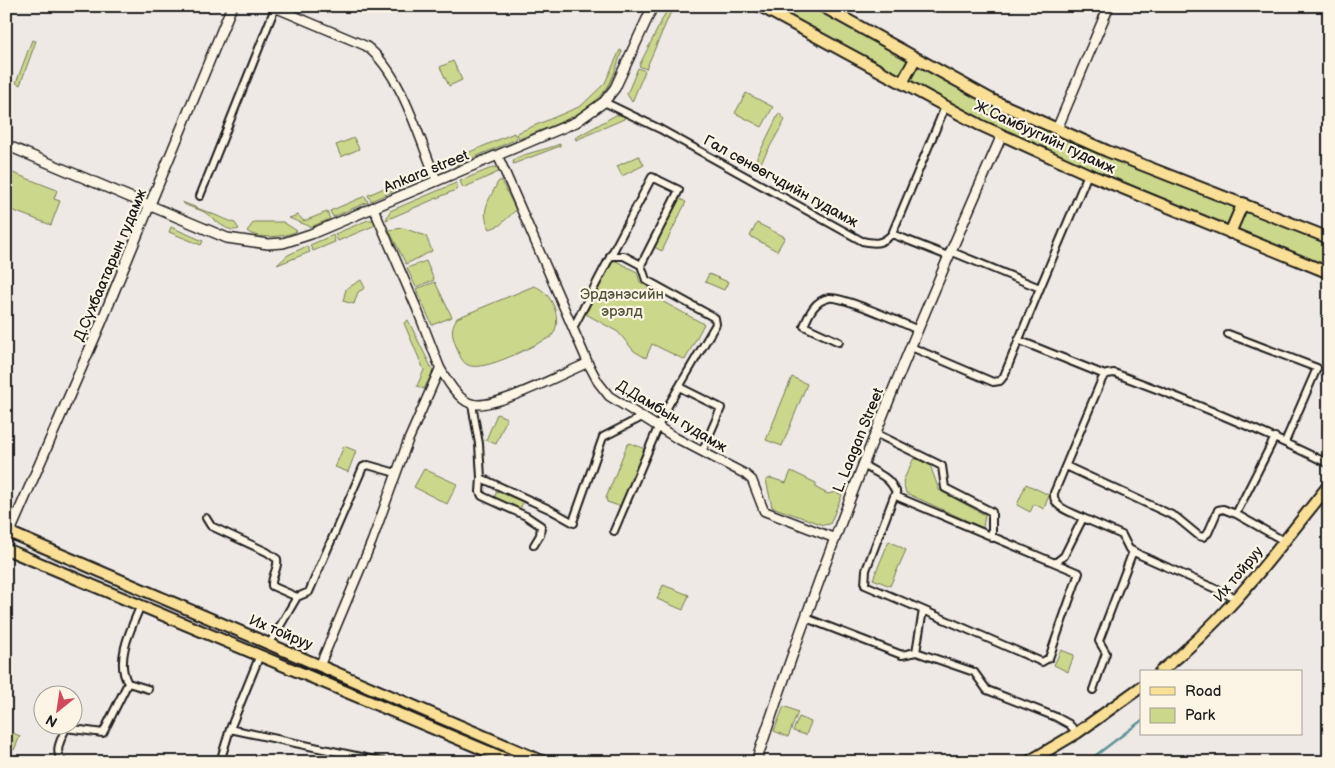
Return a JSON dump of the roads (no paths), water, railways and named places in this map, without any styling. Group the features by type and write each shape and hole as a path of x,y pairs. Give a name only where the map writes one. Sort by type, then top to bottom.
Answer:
{"main road":[{"name":"Д.Сүхбаатарын гудамж","path":"8,535 149,206 232,6"},
{"name":"Ankara street","path":"6,145 227,238 268,244 283,243 311,234 576,122 604,102 615,88 653,6"},
{"name":"Ж.Самбуугийн гудамж","path":"760,6 945,107 1002,135 1088,174 1329,272"},
{"name":"Ж.Самбуугийн гудамж","path":"822,6 992,100 1106,151 1329,238"},
{"path":"1057,129 1109,6"},
{"path":"902,83 915,59"},
{"name":"L. Laagan Street","path":"756,762 834,538 862,464 949,254 1002,135"},
{"path":"1230,233 1243,203"},
{"name":"Их тойруу","path":"1162,670 1211,628 1238,600 1329,485"},
{"name":"Их тойруу","path":"8,535 270,643 544,762"},
{"name":"Их тойруу","path":"6,548 513,762"},
{"path":"1028,762 1077,734 1140,688"}],"street":[{"path":"200,196 273,7 366,46 378,56 393,75 437,181"},
{"name":"Гал сөнөөгчдийн гудамж","path":"604,102 660,129 862,241 875,244 884,241 892,234"},
{"path":"945,107 892,234 1040,288"},
{"name":"Д.Дамбын гудамж","path":"498,156 588,363 598,382 609,396 642,418 752,480 764,511 834,538"},
{"path":"911,347 997,382 1004,376 1088,174"},
{"path":"573,328 652,177 679,190 641,265"},
{"path":"373,207 417,308 440,368 453,388 472,404 479,444 480,492 482,496 526,516 541,526 540,535 534,544"},
{"path":"610,256 624,256 641,265 646,280 715,318 716,324 658,427 614,531"},
{"path":"839,342 804,326 814,306 829,298 843,301 918,330"},
{"path":"1228,334 1317,368 1285,442"},
{"path":"1018,340 1105,375 1114,373 1196,404 1275,437 1329,464"},
{"path":"472,404 491,404 588,363"},
{"path":"320,665 372,541 396,473 440,368"},
{"path":"1105,375 1054,493 1054,500 1058,506 1122,535 1133,551 1238,600"},
{"path":"680,387 721,408 702,452"},
{"path":"481,478 574,521 603,437 642,418"},
{"path":"875,433 942,466 944,488 992,512 992,538"},
{"path":"1236,514 1275,437"},
{"path":"862,464 884,475 896,491 898,497 1079,573 1071,601 1049,658 1046,661 1042,662 865,585 866,570 896,491"},
{"path":"270,643 297,597 309,592 363,467 368,465 396,473"},
{"path":"1066,466 1176,517 1199,536 1203,537 1208,534 1218,510 1223,509 1236,514 1284,541"},
{"path":"206,518 211,526 267,552 277,559 278,565 273,576 272,586 297,597"},
{"path":"1055,563 1064,556 1083,518"},
{"path":"1093,690 1106,653 1099,641 1133,551"},
{"path":"141,605 125,650 123,675 128,683 148,689"},
{"path":"916,652 923,610"},
{"path":"806,618 902,655 916,652 974,672 987,690 1063,721 1069,724 1077,734"},
{"path":"220,762 230,728 260,655"},
{"path":"63,762 58,748 66,728 103,733 128,683"},
{"path":"230,728 384,762"}],"waterway":[{"path":"1087,762 1140,722"}],"park label":[{"name":"Эрдэнэсийн эрэлд","path":"622,302"}]}
